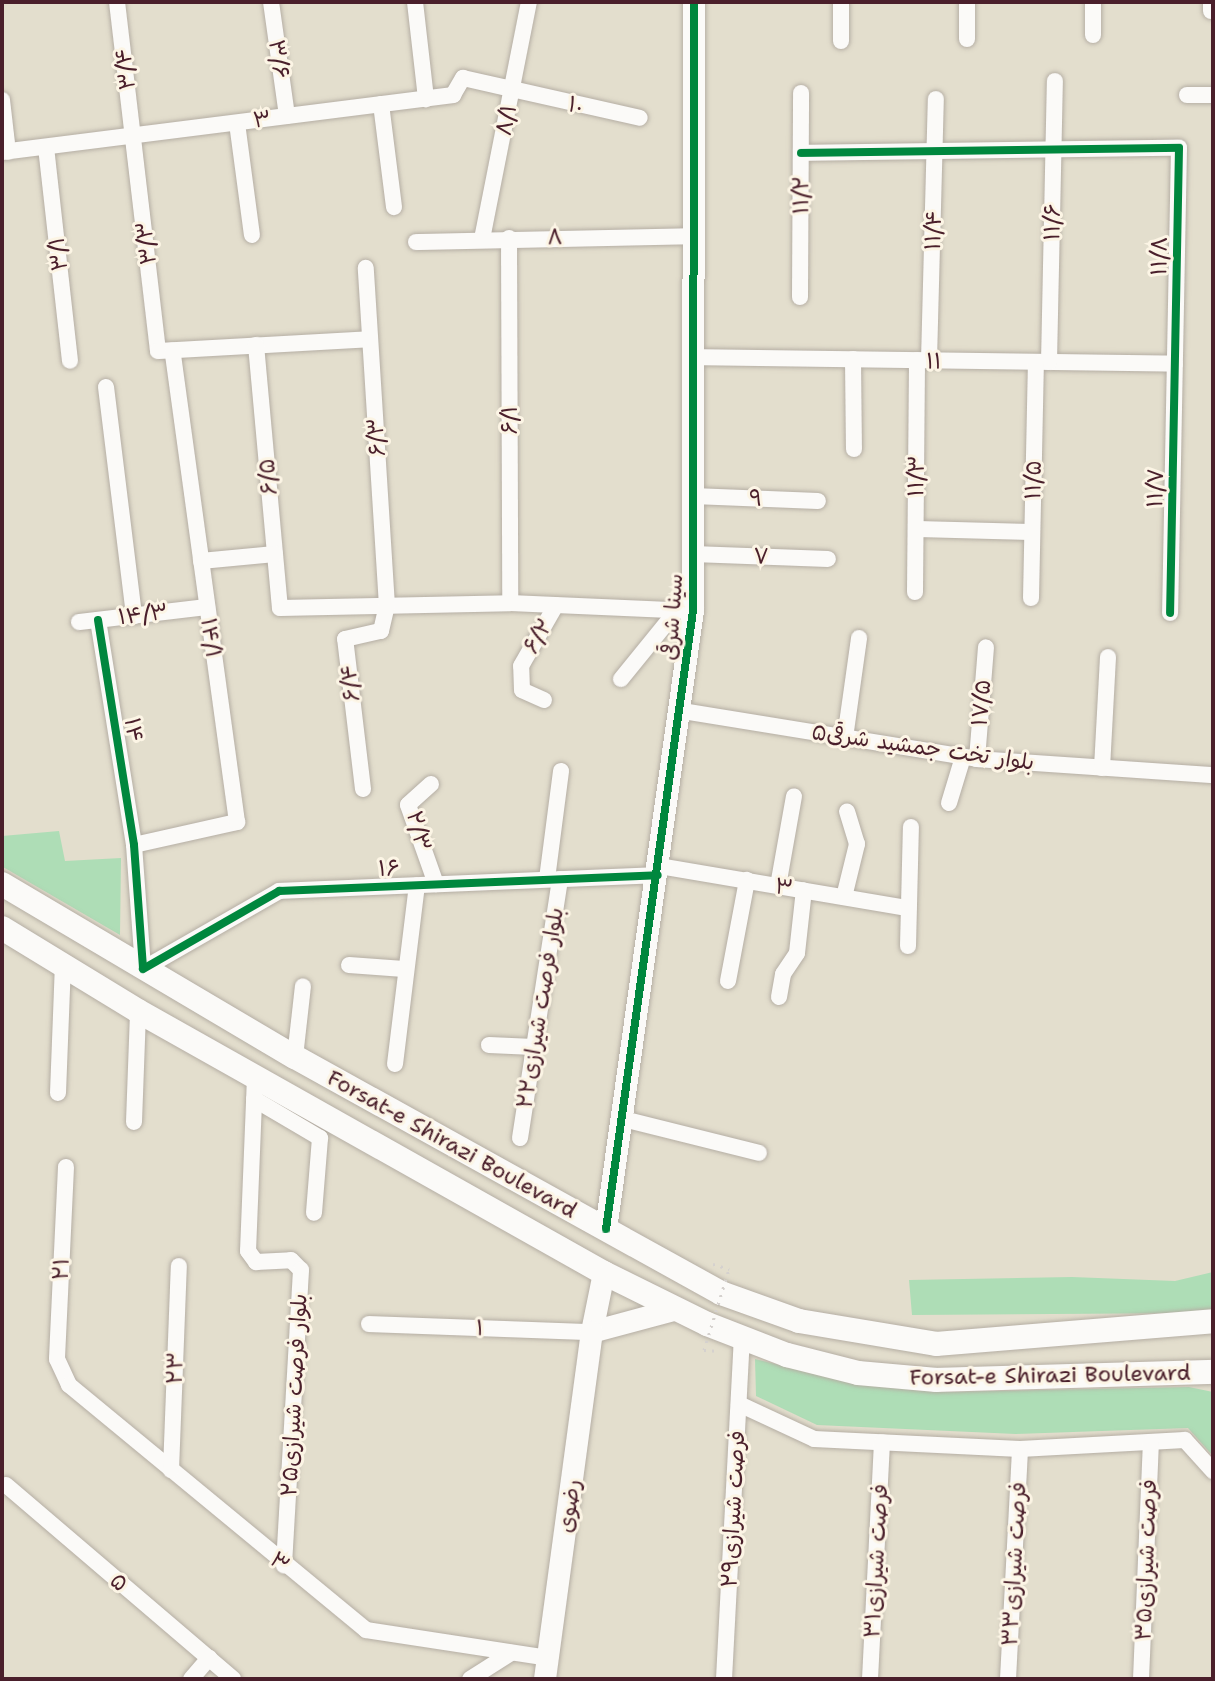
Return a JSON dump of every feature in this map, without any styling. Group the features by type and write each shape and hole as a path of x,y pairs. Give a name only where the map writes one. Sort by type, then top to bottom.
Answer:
{"main road":[{"name":"Forsat-e Shirazi Boulevard","path":"2,884 295,1057 721,1293 799,1321 865,1336 936,1344 1213,1321"},
{"name":"Forsat-e Shirazi Boulevard","path":"2,928 138,1011 255,1088 317,1112 604,1273 742,1338 858,1373 937,1380 1210,1374"}],"street":[{"name":"۳/۴","path":"117,2 133,136"},
{"name":"۳/۶","path":"271,2 287,116"},
{"path":"415,2 426,99"},
{"name":"۸/۱","path":"482,239 529,2"},
{"name":"سینا شرقی","path":"606,1229 682,711 685,611 693,554 694,2"},
{"path":"841,2 841,41"},
{"path":"967,2 967,39"},
{"path":"1093,2 1093,35"},
{"name":"۳","path":"5,152 453,95 463,78 511,92"},
{"name":"۱۱/۶","path":"1042,362 1055,81"},
{"name":"۱۰","path":"511,92 640,118"},
{"name":"۱۱/۲","path":"800,297 801,93"},
{"path":"1187,95 1213,95"},
{"name":"۱۱/۴","path":"923,360 936,99"},
{"path":"2,100 5,152"},
{"path":"381,104 394,207"},
{"path":"237,123 252,235"},
{"name":"۳/۳","path":"133,136 165,350"},
{"name":"۳/۱","path":"46,147 70,361"},
{"name":"۱۱/۸","path":"1054,150 1179,148 1175,364"},
{"path":"801,153 1054,150"},
{"name":"۸","path":"416,242 694,236"},
{"name":"۶/۱","path":"509,238 510,603"},
{"name":"۶/۳","path":"366,268 387,606"},
{"path":"165,350 370,339"},
{"name":"۶/۵","path":"256,345 280,608 387,606"},
{"name":"۱۴/۱","path":"134,845 237,822 201,561 165,350"},
{"name":"۱۱","path":"693,357 1175,364"},
{"path":"853,359 854,449"},
{"name":"۱۱/۳","path":"915,592 923,360"},
{"name":"۱۱/۵","path":"1031,598 1042,362"},
{"name":"۱۱/۷","path":"1170,613 1175,364"},
{"path":"106,387 134,616"},
{"name":"۹","path":"693,496 818,501"},
{"path":"916,529 1032,532"},
{"path":"201,561 275,554"},
{"name":"۷","path":"693,554 828,559"},
{"path":"387,606 510,603 685,611"},
{"name":"۶/۲","path":"544,700 522,690 521,666 556,605"},
{"name":"۶/۴","path":"363,789 345,639 381,631 387,606"},
{"name":"۱۴/۳","path":"79,622 207,607"},
{"path":"621,679 685,611"},
{"name":"۱۴","path":"98,620 134,845 143,969"},
{"path":"845,738 859,638"},
{"name":"۱۷/۵","path":"949,803 970,758 986,647"},
{"path":"1102,768 1108,657"},
{"name":"بلوار تخت جمشید شرقی۵","path":"682,711 970,758 1213,775"},
{"name":"بلوار فرصت شیرازی۲۲","path":"520,1138 554,879 561,771"},
{"name":"۲/۳","path":"431,784 408,805 436,884"},
{"path":"778,886 794,796"},
{"path":"844,897 857,844 847,811"},
{"path":"908,946 911,827"},
{"name":"۳","path":"659,870 747,880 908,908"},
{"name":"۱۶","path":"143,969 279,891 554,879 659,870"},
{"path":"728,981 747,880"},
{"path":"395,1064 404,969 417,885"},
{"path":"779,997 783,974 797,953 804,890"},
{"path":"58,1093 63,965"},
{"path":"349,965 404,969"},
{"path":"295,1057 303,986"},
{"path":"134,1122 138,1011"},
{"path":"489,1045 534,1047"},
{"path":"255,1088 320,1138"},
{"name":"بلوار فرصت شیرازی۲۵","path":"255,1088 248,1251 256,1262 291,1260 301,1270 284,1566"},
{"path":"314,1213 320,1138 317,1112"},
{"path":"623,1119 759,1153"},
{"name":"۲۱","path":"58,1371 66,1167"},
{"name":"۲۳","path":"171,1470 179,1266"},
{"name":"رضوی","path":"547,1668 592,1332 604,1273"},
{"path":"592,1332 677,1309"},
{"name":"۱","path":"369,1324 592,1332"},
{"name":"فرصت شیرازی۲۹","path":"724,1679 742,1338"},
{"name":"۳","path":"58,1371 284,1566 366,1630 511,1653 547,1668"},
{"path":"739,1404 814,1439 1020,1449 1185,1440 1213,1471"},
{"name":"فرصت شیرازی۳۱","path":"870,1679 882,1442"},
{"name":"فرصت شیرازی۳۵","path":"1141,1679 1151,1442"},
{"name":"فرصت شیرازی۳۳","path":"1008,1679 1020,1449"},
{"name":"۵","path":"6,1485 233,1679"},
{"path":"470,1679 511,1653"},
{"path":"191,1679 209,1658"}],"path":[{"path":"700,1343 721,1350 719,1355 704,1350 729,1269"}],"green space":[{"path":"59,831 65,861 121,858 120,935 3,867 2,836"},
{"path":"1213,1272 1213,1310 1200,1313 912,1315 909,1280 1072,1277 1175,1281"},
{"path":"755,1359 857,1384 937,1392 1189,1387 1213,1392 1213,1456 1188,1428 1016,1434 817,1425 756,1396"}],"cycle path":[{"path":"606,1229 693,611 694,2"},
{"path":"801,153 1179,148 1170,613"},
{"path":"98,620 134,845 143,969 279,891 658,875"}]}
